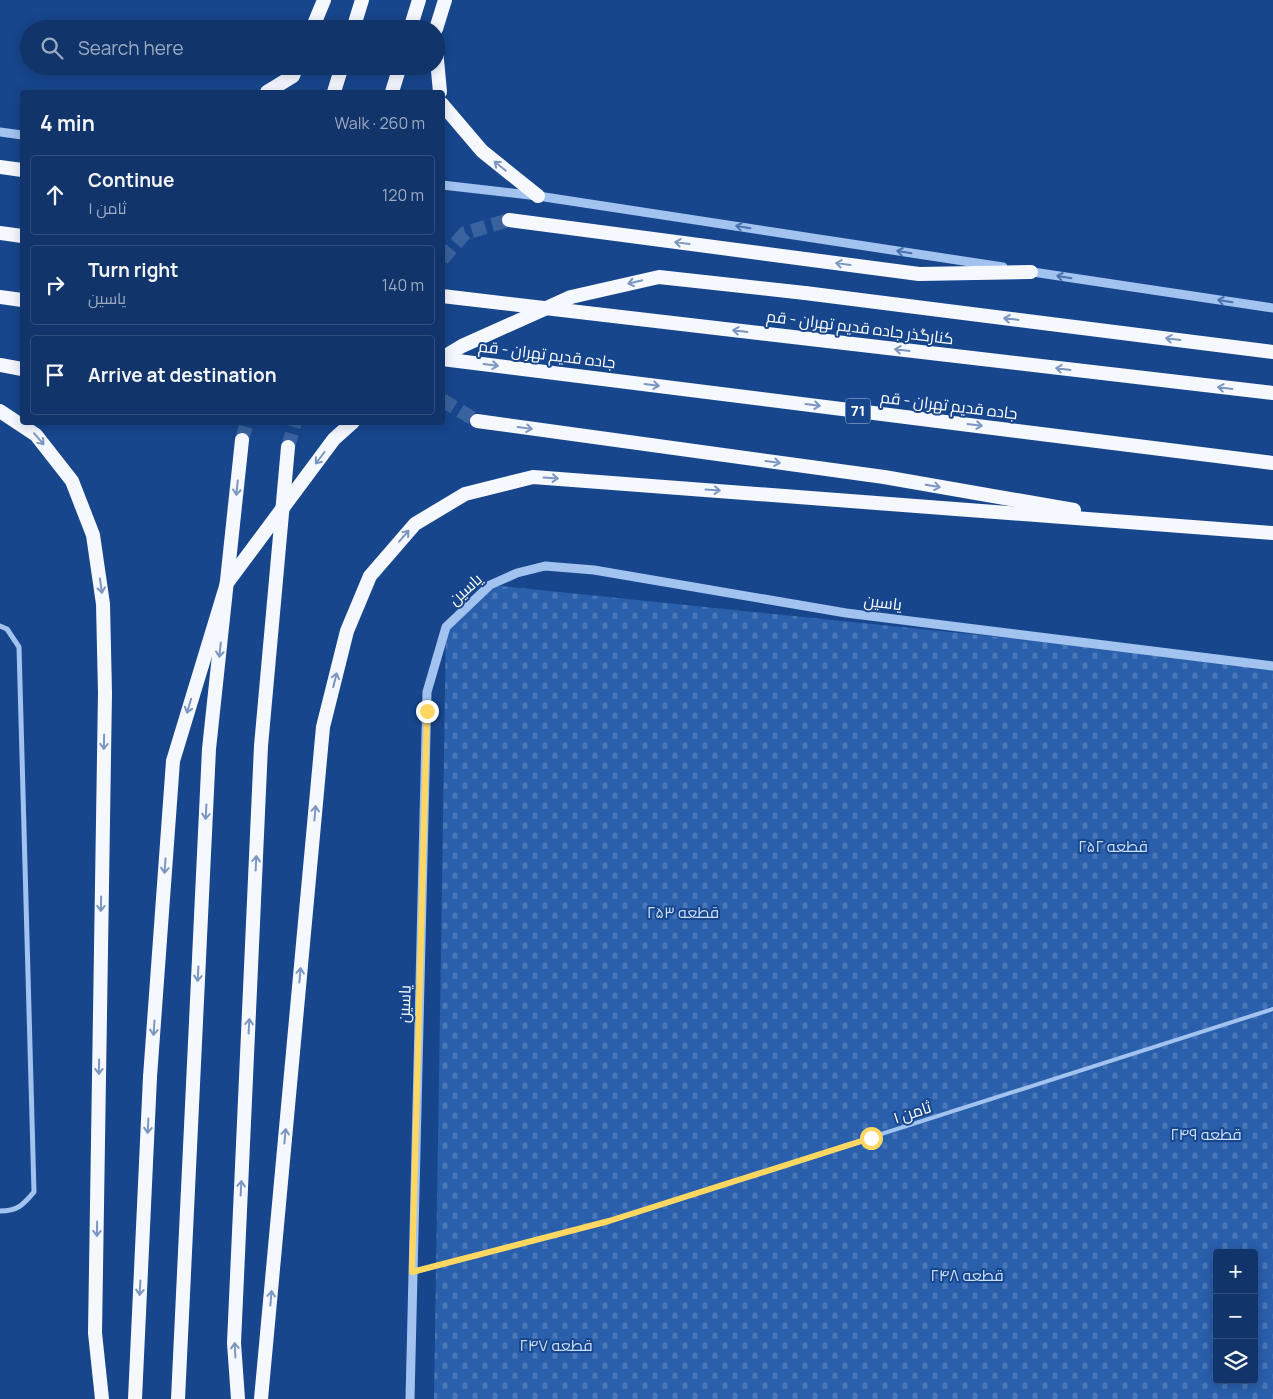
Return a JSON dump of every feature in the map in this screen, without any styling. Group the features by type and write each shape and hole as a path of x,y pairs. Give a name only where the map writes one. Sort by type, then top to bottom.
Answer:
{"highway":[{"path":"316,20 324,0"},
{"path":"356,20 362,0"},
{"path":"413,20 419,0"},
{"path":"439,20 445,0"},
{"path":"270,90 293,75"},
{"path":"335,90 339,75"},
{"path":"393,90 397,75"},
{"path":"438,75 440,90"},
{"path":"445,108 482,151 538,196"},
{"path":"0,167 20,170"},
{"path":"509,220 919,274 1031,272"},
{"path":"0,233 20,236"},
{"path":"445,356 462,346 571,296 659,277 805,293 1273,352"},
{"name":"کنارگذر جاده قدیم تهران - قم","path":"445,296 1273,393"},
{"path":"0,297 20,300"},
{"name":"جاده قدیم تهران - قم","path":"445,358 1273,463"},
{"path":"0,365 20,368"},
{"path":"0,411 20,424"},
{"path":"477,421 884,477 1158,524"},
{"path":"22,425 36,434 72,481 94,535 103,604 105,693 95,1333 102,1399"},
{"path":"135,1399 150,1077 173,761 227,583 334,439 350,425"},
{"path":"178,1399 209,749 242,440"},
{"path":"238,1399 234,1343 261,746 288,446"},
{"path":"261,1399 323,727 347,631 370,576 415,524 464,494 533,477 1273,533"}],"street":[{"path":"0,132 20,135"},
{"path":"445,185 538,196 1273,308"},
{"name":"یاسین","path":"410,1399 427,692 446,627 490,585 517,573 546,566 594,570 846,613 1273,666"},
{"path":"0,626 7,629 19,647 34,1192 24,1205 9,1211 0,1211"}],"lane":[{"name":"ثامن ۱","path":"412,1272 609,1221 1273,1010"}],"green space":[{"path":"490,585 1273,665 1273,1399 434,1399 446,627"}],"tunnel":[{"path":"445,256 465,233 509,220"},
{"path":"445,402 477,421"},
{"path":"242,440 246,425"},
{"path":"288,447 294,425"}],"route":[{"path":"427,711 412,1272 609,1221 871,1138"}],"park label":[{"name":"قطعه ۲۵۲","path":"1113,846"},
{"name":"قطعه ۲۵۳","path":"683,912"},
{"name":"قطعه ۲۴۹","path":"1206,1134"},
{"name":"قطعه ۲۴۸","path":"967,1275"},
{"name":"قطعه ۲۴۷","path":"556,1345"}]}
